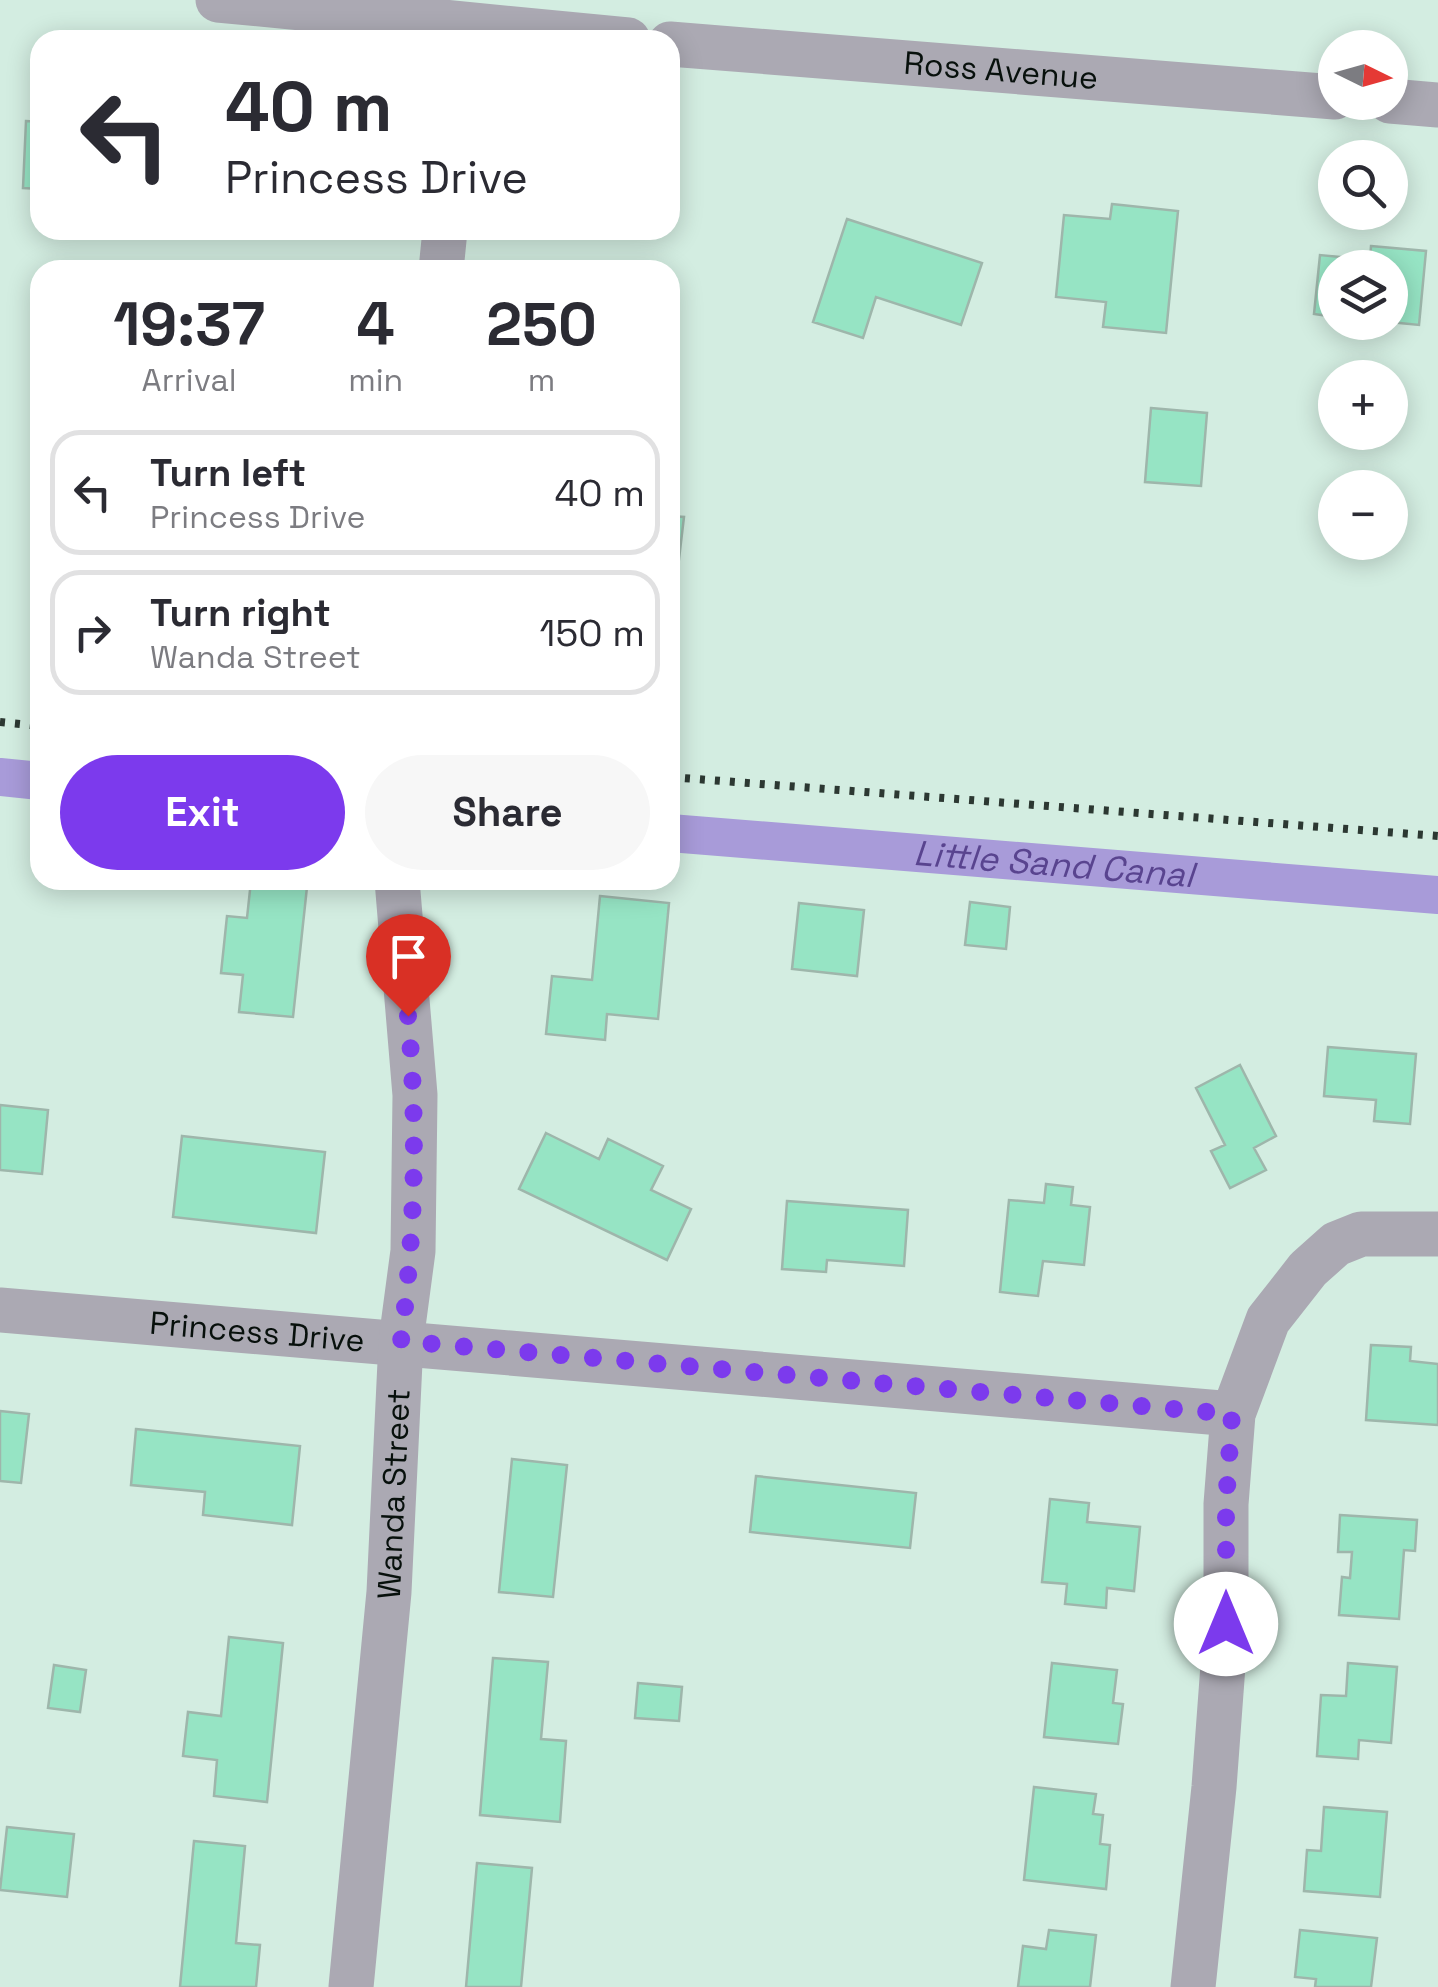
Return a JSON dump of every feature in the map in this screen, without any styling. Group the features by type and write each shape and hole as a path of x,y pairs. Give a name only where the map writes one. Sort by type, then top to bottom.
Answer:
{"street":[{"path":"218,0 539,30"},
{"name":"Ross Avenue","path":"680,45 1318,95"},
{"path":"1408,102 1438,105"},
{"name":"Wanda Street","path":"351,1987 389,1592 401,1341 413,1251 416,1095 398,890"},
{"path":"1192,1987 1225,1642 1226,1504 1232,1414 1268,1320 1308,1269 1334,1246 1360,1234 1438,1234"},
{"name":"Princess Drive","path":"0,1310 1232,1414"}],"building":[{"path":"26,121 30,121 30,188 23,188"},
{"path":"1112,204 1178,211 1166,333 1103,327 1106,302 1056,297 1064,215 1110,219"},
{"path":"847,219 982,263 961,325 876,297 863,338 813,322"},
{"path":"1371,246 1426,251 1419,325 1408,324 1408,250 1371,250"},
{"path":"1318,275 1318,315 1314,314"},
{"path":"1151,408 1207,413 1201,486 1145,482"},
{"path":"680,517 684,517 680,551"},
{"path":"250,890 307,890 293,1017 239,1012 243,975 221,973 227,916 247,918"},
{"path":"600,896 669,903 658,1019 607,1014 605,1040 546,1034 552,976 592,980"},
{"path":"970,902 1010,907 1006,949 965,945"},
{"path":"799,903 864,910 857,976 792,969"},
{"path":"1328,1047 1416,1054 1410,1124 1374,1121 1376,1100 1324,1096"},
{"path":"1240,1065 1276,1136 1254,1148 1266,1170 1230,1188 1211,1151 1225,1145 1196,1088"},
{"path":"0,1105 48,1110 42,1174 0,1170"},
{"path":"546,1133 599,1159 608,1139 663,1166 651,1190 691,1209 667,1260 519,1189"},
{"path":"182,1136 325,1152 316,1233 173,1217"},
{"path":"1046,1184 1073,1187 1071,1205 1090,1207 1084,1265 1043,1261 1038,1296 1000,1292 1009,1200 1044,1203"},
{"path":"787,1201 908,1210 904,1266 827,1260 826,1272 782,1269"},
{"path":"1371,1345 1411,1347 1410,1361 1438,1364 1438,1425 1366,1420"},
{"path":"0,1411 29,1414 21,1483 0,1481"},
{"path":"136,1429 300,1446 292,1525 203,1515 205,1492 131,1485"},
{"path":"512,1459 567,1465 553,1597 499,1592"},
{"path":"756,1476 916,1493 910,1548 750,1532"},
{"path":"1050,1499 1089,1503 1087,1522 1140,1527 1134,1591 1107,1588 1106,1608 1065,1604 1067,1584 1042,1582"},
{"path":"1340,1515 1417,1520 1415,1551 1404,1550 1399,1619 1339,1615 1342,1577 1350,1578 1352,1552 1338,1552"},
{"path":"229,1637 283,1643 267,1802 214,1796 217,1760 183,1756 188,1712 221,1716"},
{"path":"493,1658 548,1662 541,1739 566,1741 560,1822 480,1815"},
{"path":"1052,1663 1117,1670 1113,1703 1123,1704 1118,1744 1044,1737"},
{"path":"1348,1663 1397,1667 1391,1743 1359,1740 1358,1759 1317,1756 1321,1695 1346,1696"},
{"path":"54,1665 86,1670 80,1712 48,1708"},
{"path":"638,1683 682,1687 679,1721 635,1718"},
{"path":"1034,1787 1096,1794 1093,1814 1103,1815 1100,1844 1110,1845 1106,1889 1024,1880"},
{"path":"1324,1807 1387,1812 1380,1897 1304,1891 1307,1850 1321,1851"},
{"path":"7,1827 74,1834 67,1897 0,1890"},
{"path":"194,1841 245,1846 236,1943 260,1945 256,1987 180,1987"},
{"path":"477,1863 532,1868 521,1987 466,1987"},
{"path":"1049,1930 1096,1935 1090,1987 1018,1987 1023,1946 1046,1949"},
{"path":"1300,1930 1377,1938 1371,1987 1315,1987 1316,1979 1295,1977"}],"waterway":[{"name":"Little Sand Canal","path":"0,777 30,780"},
{"name":"Little Sand Canal","path":"680,834 1438,895"}],"railway":[{"path":"0,722 30,725"},
{"path":"680,778 1438,836"}],"route":[{"path":"408,1016 416,1095 413,1251 401,1341 1232,1414 1226,1504 1226,1624"}]}
